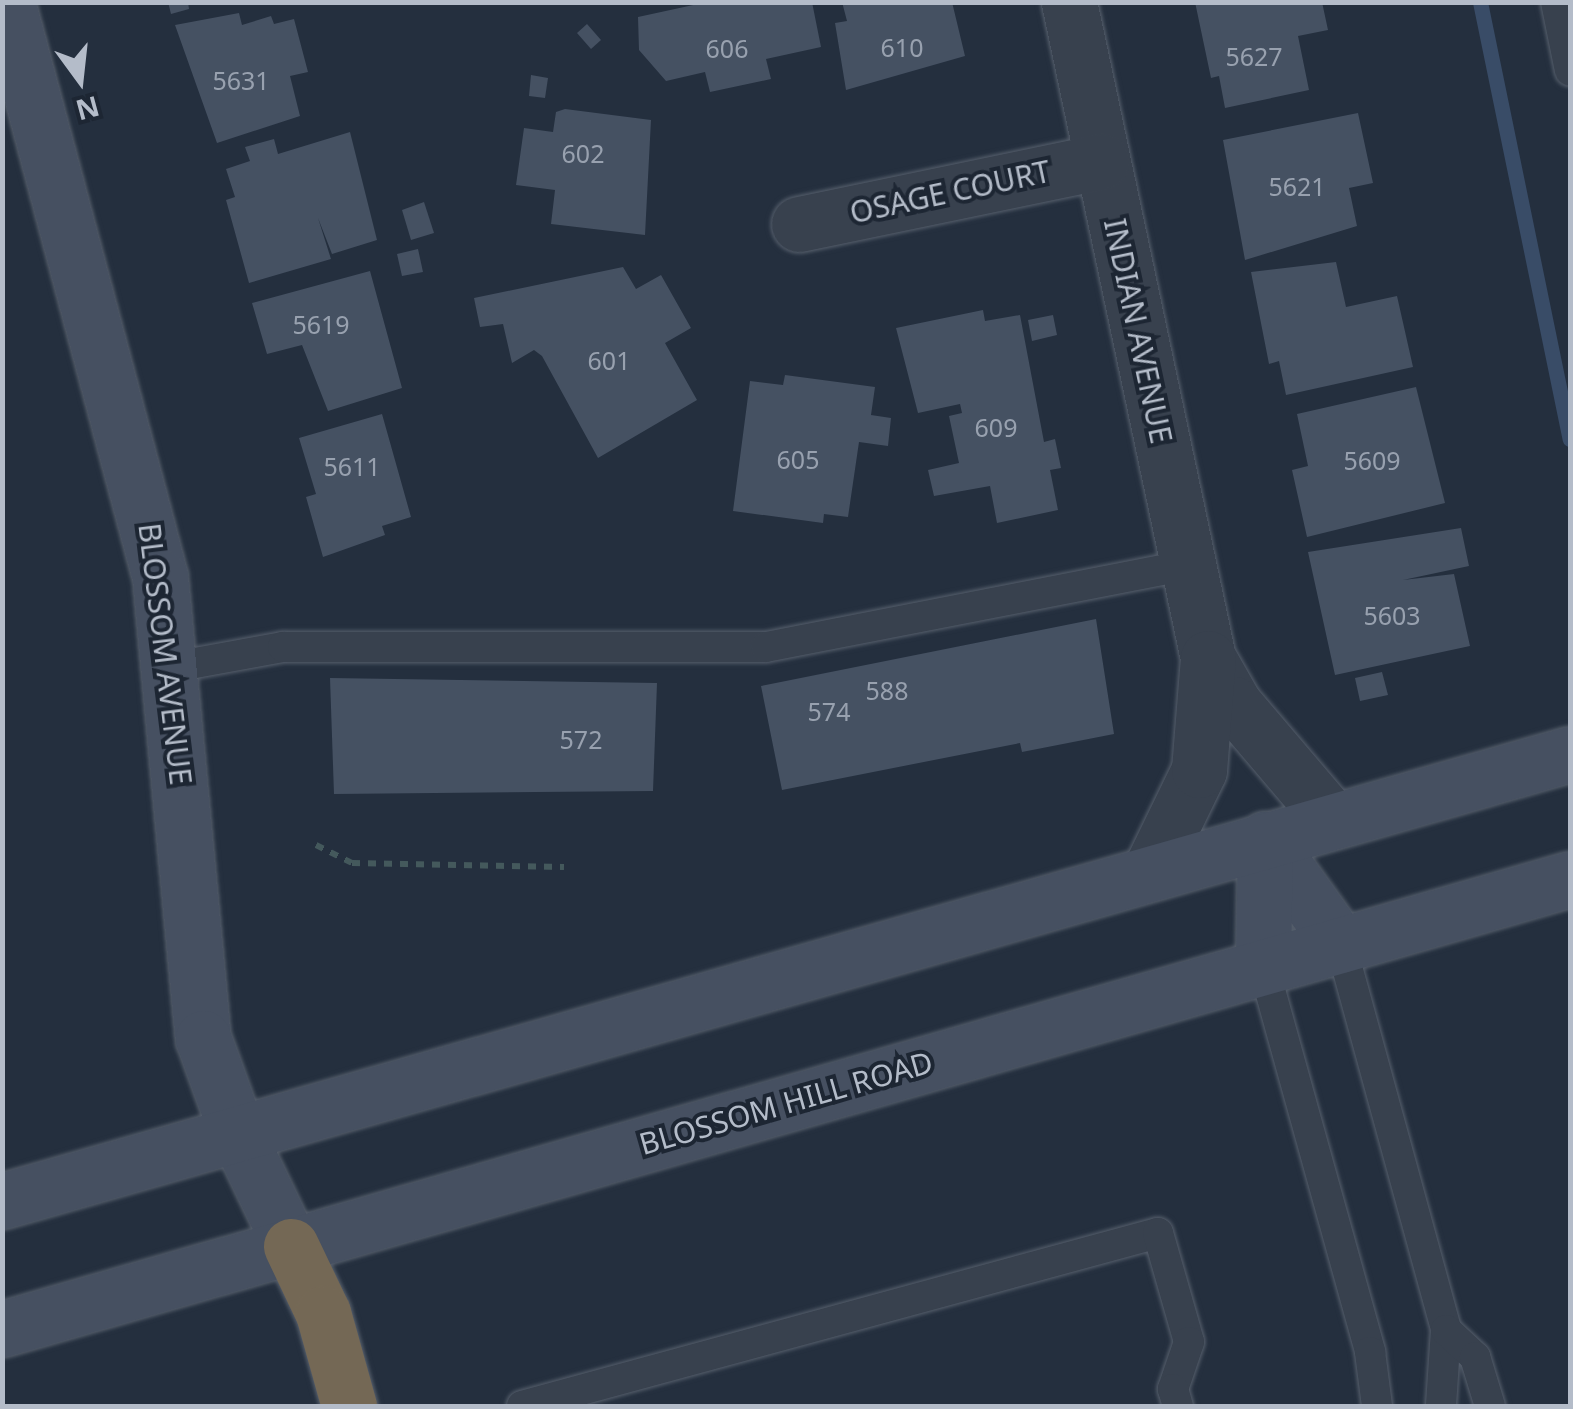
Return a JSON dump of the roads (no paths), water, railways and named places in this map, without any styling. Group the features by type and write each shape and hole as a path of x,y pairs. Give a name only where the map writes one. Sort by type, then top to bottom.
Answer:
{"highway":[{"path":"291,1246 323,1313 349,1406"}],"main road":[{"name":"BLOSSOM AVENUE","path":"7,2 144,500 173,667 202,1026 238,1135 291,1246"},
{"path":"2,1201 1570,754"},
{"path":"1264,839 1341,945"},
{"path":"1262,965 1264,839"},
{"name":"BLOSSOM HILL ROAD","path":"2,1328 1570,880"}],"street":[{"name":"INDIAN AVENUE","path":"1069,2 1208,658 1199,770 1150,872"},
{"name":"OSAGE COURT","path":"799,224 1102,161"},
{"name":"INDIAN AVENUE","path":"1208,658 1234,704 1332,819"}],"lane":[{"path":"1556,2 1570,71"},
{"path":"173,667 283,647 766,647 1188,565"},
{"path":"1341,945 1446,1330 1442,1406"},
{"path":"1262,965 1370,1352 1378,1406"},
{"path":"522,1406 1158,1233 1189,1342 1173,1389 1178,1406"},
{"path":"1446,1330 1475,1357 1490,1406"}],"waterway":[{"path":"1480,2 1570,439"}]}
